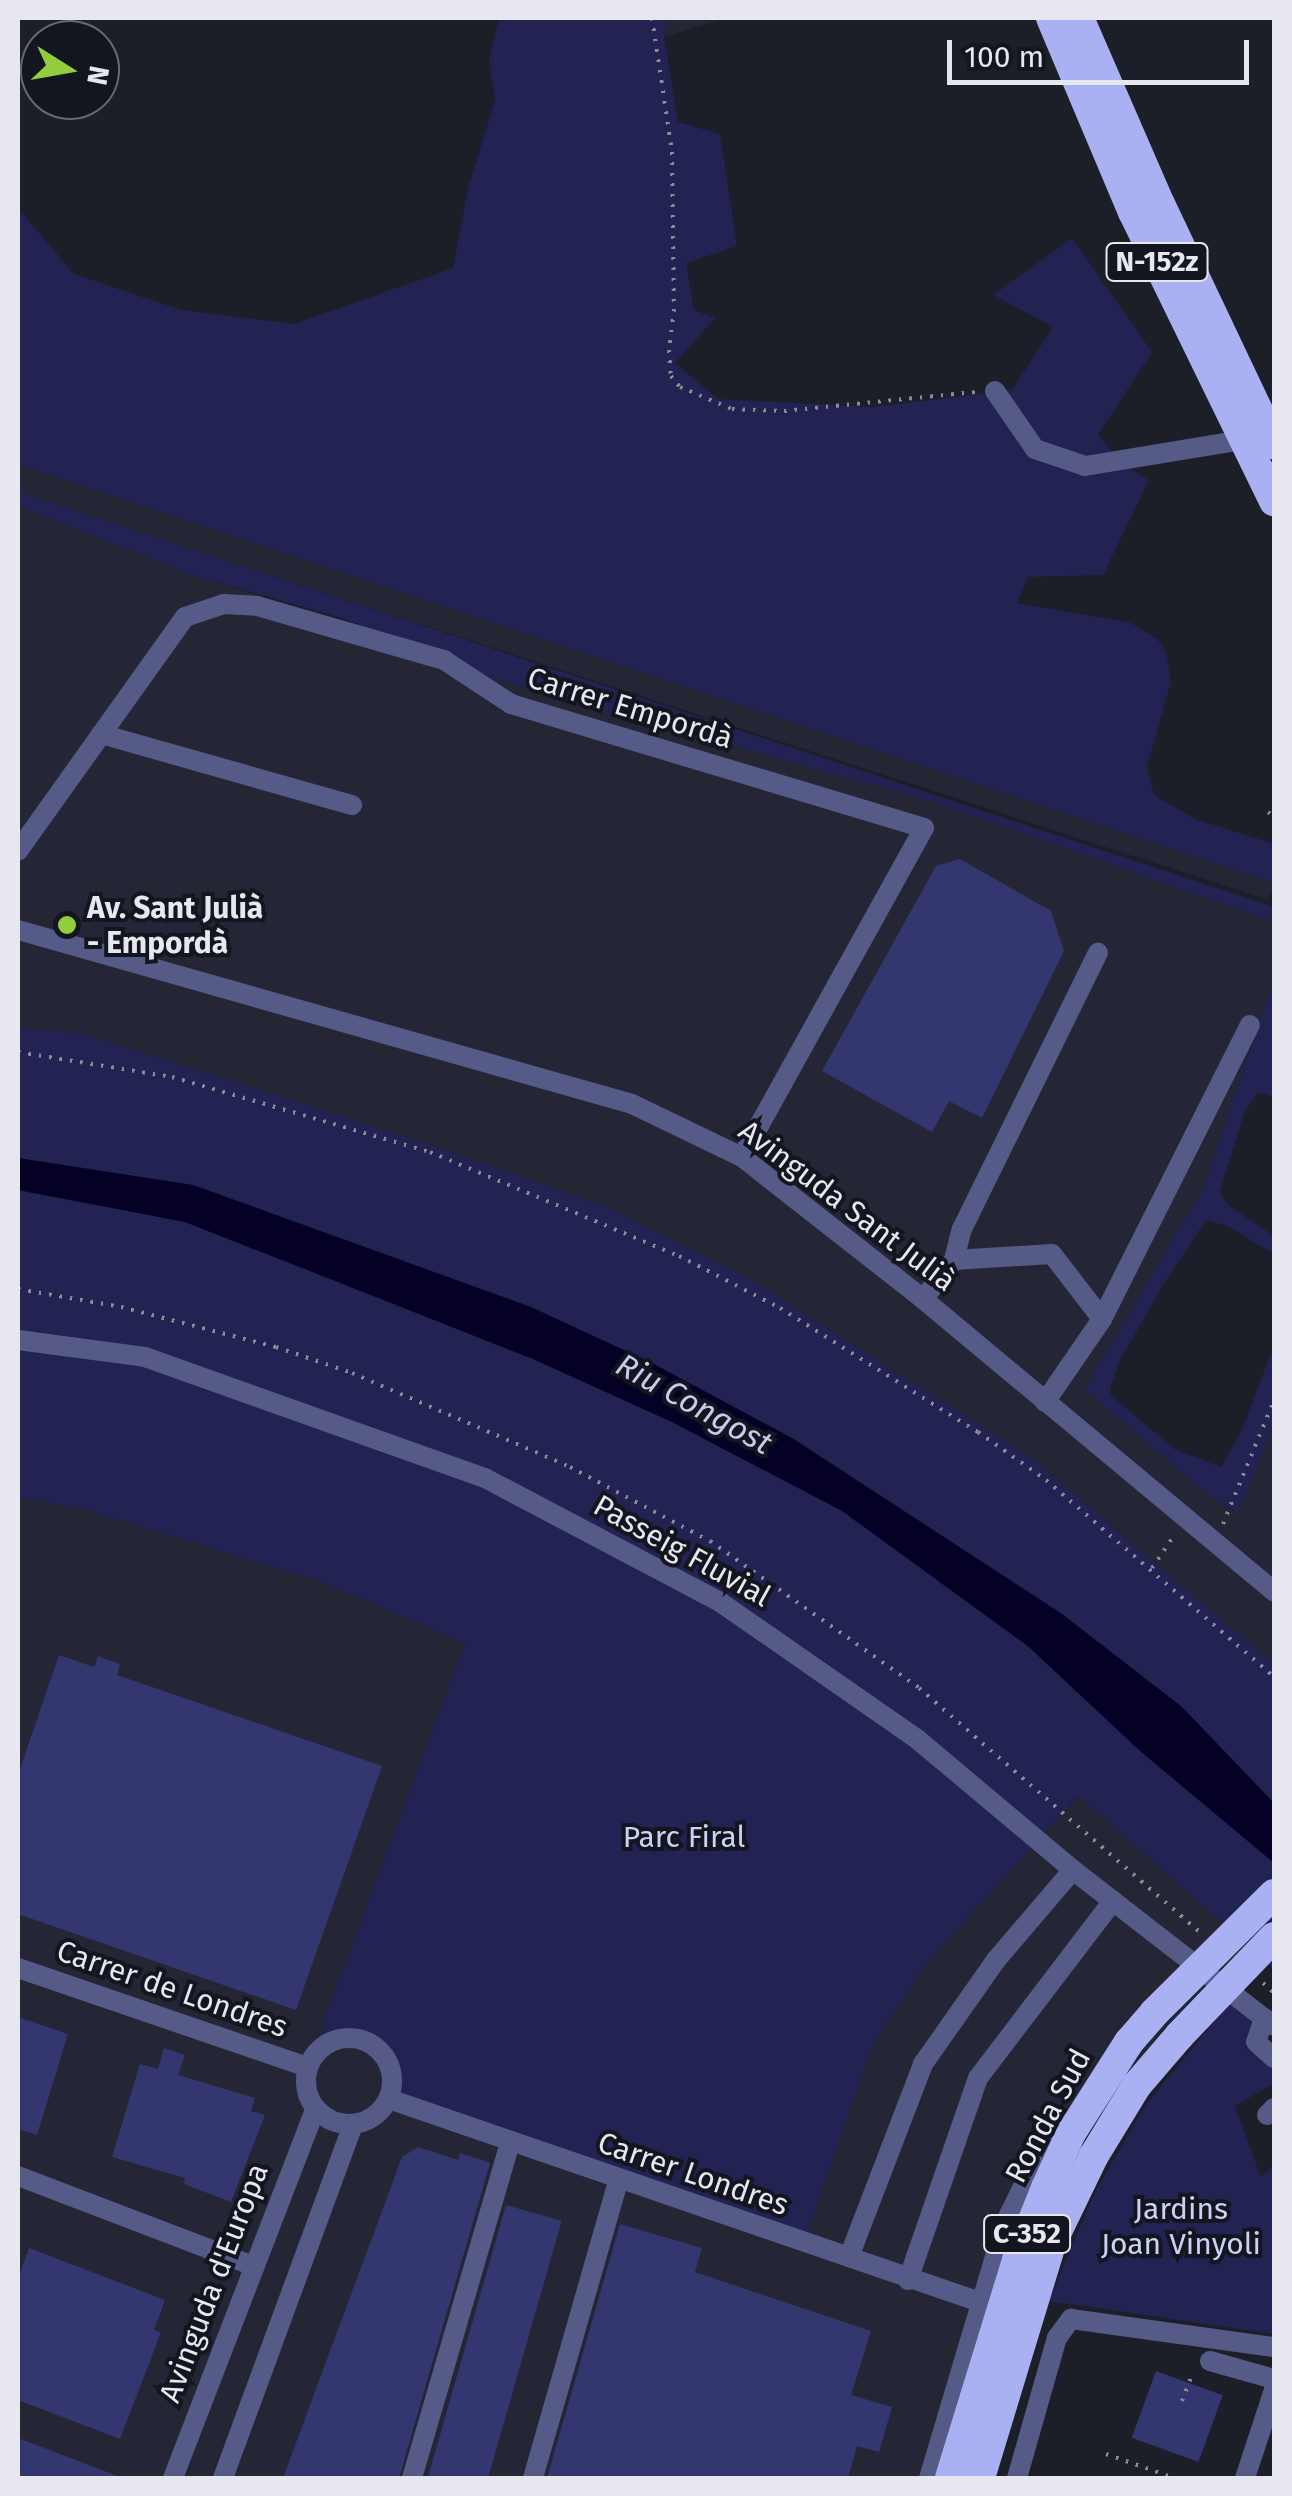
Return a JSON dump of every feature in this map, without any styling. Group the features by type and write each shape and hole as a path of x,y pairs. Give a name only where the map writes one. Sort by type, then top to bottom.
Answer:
{"highway":[{"name":"N-152z","path":"1050,18 1132,212 1274,501"},
{"name":"N-152z","path":"1079,18 1160,204 1274,444"},
{"name":"Ronda Sud","path":"950,2478 1016,2260 1071,2134 1130,2042 1154,2013 1274,1894"},
{"name":"Ronda Sud","path":"980,2478 1050,2244 1102,2142 1137,2086 1274,1937"},
{"path":"1048,2134 1090,2074 1130,2042"}],"street":[{"path":"995,390 1035,449 1085,466 1242,440"},
{"name":"Carrer Empordà","path":"18,851 185,617 224,604 257,606 444,660 511,704 924,828 742,1157"},
{"path":"102,734 352,805"},
{"name":"Avinguda Sant Julià","path":"18,930 632,1104 742,1157 922,1299 1274,1591"},
{"path":"922,1299 954,1260 962,1229 1098,954"},
{"path":"1046,1402 1102,1319 1250,1025"},
{"path":"954,1260 1052,1254 1102,1319"},
{"name":"Passeig Fluvial","path":"18,1340 145,1357 485,1478 720,1602 917,1739 1073,1870 1269,2022"},
{"path":"849,2257 923,2064 996,1960 1073,1870"},
{"path":"908,2280 978,2078 1113,1901"},
{"name":"Carrer de Londres","path":"18,1968 308,2066"},
{"path":"1269,2022 1256,2042 1274,2058"},
{"path":"340,2038 370,2043 390,2067 389,2099 380,2112 354,2125 327,2120 315,2110 305,2082 308,2066 326,2044 340,2038"},
{"name":"Carrer Londres","path":"389,2099 458,2134 510,2143 562,2173 618,2182 980,2302"},
{"name":"Avinguda d'Europa","path":"173,2478 298,2144 315,2110"},
{"path":"223,2478 354,2125"},
{"path":"928,2478 1005,2223 1048,2134"},
{"path":"412,2478 510,2143"},
{"path":"18,2176 254,2266"},
{"path":"532,2478 618,2182"},
{"path":"1016,2478 1057,2338 1072,2319 1274,2347"},
{"path":"1202,2366 1274,2378"},
{"path":"1244,2478 1274,2390"}],"path":[{"path":"652,18 672,152 674,309 669,350 672,376 680,388 732,410 784,411 995,390"},
{"path":"1268,812 1274,817"},
{"path":"18,1052 172,1077 430,1152 679,1256 780,1308 896,1377 1046,1480 1274,1677"},
{"path":"1216,1543 1274,1400"},
{"path":"1152,1569 1187,1518"},
{"path":"1182,2402 1202,2366"},
{"path":"1106,2454 1174,2478"}],"shaded area":[{"path":"665,18 726,18 664,37"},
{"path":"18,464 1274,872 1269,900 18,493"},
{"path":"18,506 192,575 931,801 1274,922 1274,980 1203,1189 1086,1389 1208,1495 1236,1513 1274,1425 1274,1665 1033,1459 751,1280 609,1208 435,1146 84,1034 18,1027"},
{"path":"18,1497 83,1509 317,1580 465,1643 322,2026 326,2043 355,2038 383,2054 392,2082 389,2098 800,2251 873,2044 929,1960 1080,1796 1247,1945 1160,2033 1094,2123 1043,2231 965,2478 18,2478"}],"green space":[{"path":"499,18 665,18 664,37 678,122 720,134 737,246 686,263 694,310 715,318 675,363 718,399 872,407 1012,390 1053,327 993,295 1072,238 1152,352 1098,435 1122,464 1149,480 1103,575 1028,577 1017,603 1131,623 1157,639 1166,652 1171,682 1147,767 1154,795 1195,819 1274,844 1274,882 18,464 18,208 74,274 181,310 294,324 453,268 468,188 495,100 489,60"},
{"path":"18,492 1274,907 1274,922 931,801 496,679 345,619 192,575 18,506"},
{"path":"1274,980 1274,1097 1258,1092 1244,1113 1220,1192 1228,1205 1274,1236 1274,1254 1227,1226 1206,1220 1120,1360 1110,1388 1111,1395 1174,1449 1221,1467 1242,1430 1274,1345 1274,1425 1237,1513 1208,1495 1085,1389 1203,1189"},
{"path":"18,1027 84,1034 435,1146 609,1208 751,1280 1033,1459 1274,1665 1274,1803 1182,1707 1062,1614 792,1438 531,1307 193,1185 18,1158"},
{"name":"Parc Firal","path":"18,1190 185,1222 533,1359 672,1422 843,1511 1029,1647 1139,1750 1274,1863 1274,1969 1079,1796 929,1960 873,2044 801,2251 389,2099 392,2082 383,2054 355,2038 326,2044 322,2026 465,1643 317,1580 83,1509 18,1497"},
{"name":"Jardins Joan Vinyoli","path":"1230,2002 1258,2027 1245,2047 1274,2070 1274,2083 1235,2106 1261,2177 1274,2164 1274,2334 1049,2301 1094,2194 1145,2106"}],"water":[{"name":"Riu Congost","path":"18,1158 193,1185 531,1307 652,1363 792,1438 1062,1614 1182,1707 1274,1803 1274,1863 1139,1750 1029,1647 842,1511 672,1422 533,1359 185,1222 18,1190"}],"building":[{"path":"960,859 1051,911 1064,951 982,1118 949,1101 932,1132 822,1071 936,866"},
{"path":"59,1655 94,1667 98,1656 120,1664 117,1675 382,1766 296,2010 18,1914 18,1775"},
{"path":"18,2017 68,2034 37,2135 18,2129"},
{"path":"164,2048 185,2055 178,2075 255,2098 251,2111 265,2115 231,2202 184,2184 185,2178 112,2157 140,2064 158,2069"},
{"path":"418,2147 458,2160 460,2153 490,2163 399,2478 283,2478 402,2157"},
{"path":"506,2205 562,2221 488,2478 428,2478"},
{"path":"620,2224 702,2248 695,2272 871,2331 851,2395 892,2407 879,2452 857,2446 848,2478 547,2478"},
{"path":"29,2248 165,2300 154,2330 161,2332 120,2439 18,2400 18,2278"},
{"path":"1156,2371 1223,2395 1198,2462 1132,2438"},
{"path":"18,2438 120,2477 120,2478 18,2478"}],"place":[{"name":"Av. Sant Julià - Empordà","path":"67,925"}]}
